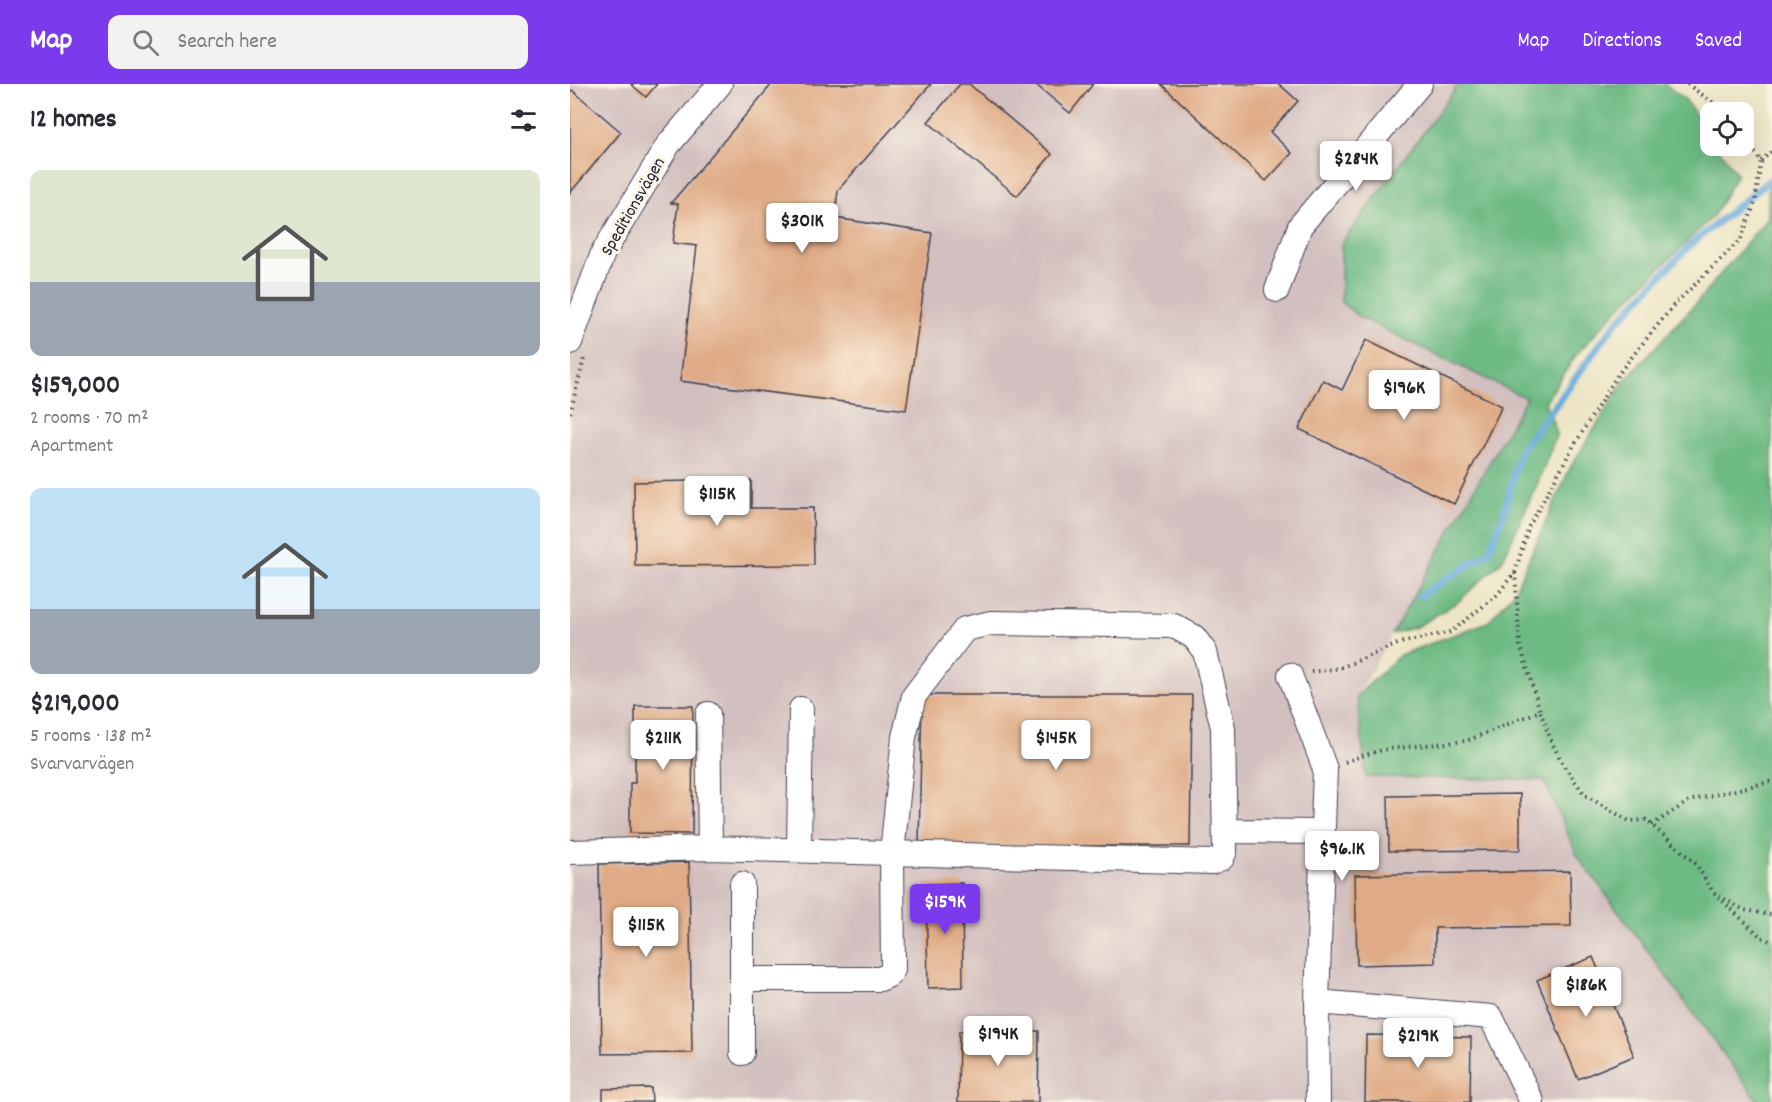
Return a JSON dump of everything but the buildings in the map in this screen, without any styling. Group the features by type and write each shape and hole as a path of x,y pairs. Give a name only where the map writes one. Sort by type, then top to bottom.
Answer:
{"street":[{"name":"Speditionsvägen","path":"578,347 603,253 668,145 720,84"},
{"path":"1276,290 1300,226 1420,84"},
{"path":"570,852 710,848 799,850 892,853 1212,862 1222,858 1226,851 1222,728 1205,652 1194,637 1174,626 991,623 965,629 915,696 904,736 892,853 893,970 889,975 880,979 742,979"},
{"path":"1290,675 1325,769 1317,1002 1318,1102"},
{"path":"799,850 801,709"},
{"path":"708,714 710,848"},
{"path":"1225,831 1322,832"},
{"path":"742,884 742,1053"},
{"path":"1317,1002 1491,1017 1532,1102"}],"path":[{"path":"1687,84 1712,102"},
{"path":"1754,151 1761,161"},
{"path":"1290,675 1340,669 1400,643 1451,632 1497,596 1515,572 1529,526 1570,452 1618,374 1673,306 1740,239 1755,203 1761,161 1772,151"},
{"path":"570,413 578,347"},
{"path":"1515,572 1520,645 1551,743 1564,766 1586,795 1629,821 1646,820 1652,825 1696,864 1713,892 1761,937 1772,942"},
{"path":"1325,769 1388,749 1466,741 1540,711"},
{"path":"1652,825 1689,801 1772,783"},
{"path":"1713,892 1744,910 1772,915"}],"shaded area":[{"path":"570,84 1459,84 1341,244 1359,317 1526,398 1357,696 1366,777 1544,779 1577,855 1759,1102 570,1102"}],"green space":[{"path":"1459,84 1664,84 1685,99 1700,121 1700,156 1724,156 1737,174 1714,215 1618,309 1576,355 1545,402 1557,433 1537,485 1502,561 1458,602 1416,627 1392,634 1526,398 1359,317 1341,302 1341,244"},
{"path":"1772,177 1772,1102 1759,1102 1577,855 1544,780 1366,777 1357,696 1400,655 1488,622 1514,592 1570,468 1624,381 1698,301 1768,217 1768,187"}],"waterway":[{"path":"1420,596 1489,552 1504,513 1520,450 1615,324 1690,245 1772,178"}]}
